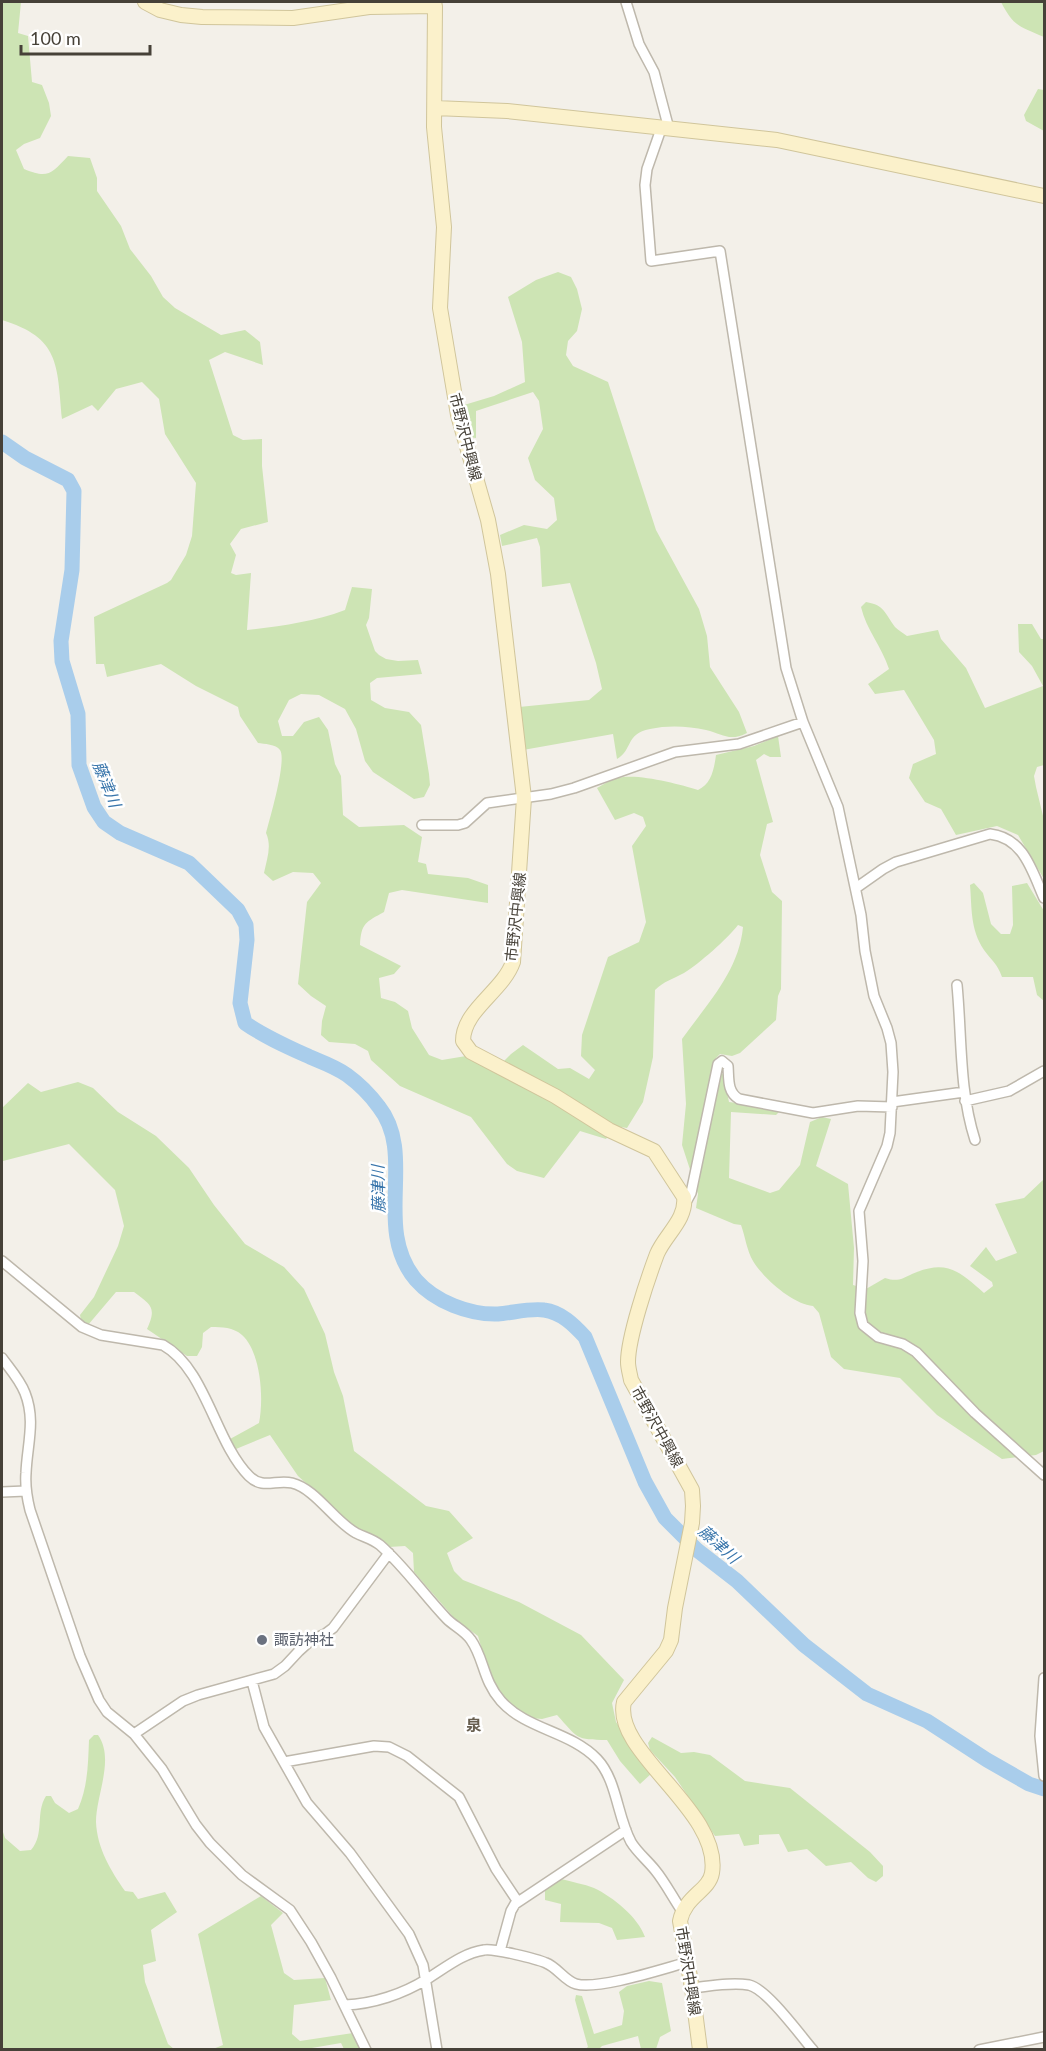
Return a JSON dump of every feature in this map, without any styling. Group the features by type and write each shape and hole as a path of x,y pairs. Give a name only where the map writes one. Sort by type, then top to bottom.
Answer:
{"main road":[{"name":"市野沢中興線","path":"145,2 160,10 181,15 293,18 369,7 435,4 436,155 444,227 441,319 458,415 488,520 498,574 524,798 522,855 513,962 505,979 480,1004 466,1029 463,1041 471,1052 555,1096 609,1130 654,1151 684,1197 683,1213 658,1253 633,1334 628,1362 631,1380 692,1490 692,1523 671,1640 666,1651 633,1689 624,1702 621,1712 624,1724 639,1747 692,1815 706,1835 710,1846 712,1873 710,1881 688,1902 682,1911 680,1922 700,2049"},
{"path":"435,108 507,111 777,141 1044,196"}],"street":[{"path":"626,2 639,44 654,72 665,129 647,169 645,185 651,261 720,251 786,668 803,722 838,807 856,888 874,996 891,1043 892,1104 887,1146 859,1211 863,1261 860,1313 863,1325 878,1337 903,1344 916,1352 975,1413 1044,1475"},
{"path":"422,825 458,825 470,819 487,803 574,788 675,752 740,744 803,722"},
{"path":"856,888 896,862 990,834 1002,836 1023,851 1044,898"},
{"path":"957,985 965,1097 975,1140"},
{"path":"685,1204 691,1193 716,1071 718,1064 722,1061 728,1066 729,1089 733,1095 740,1099 813,1113 858,1106 1010,1091 1044,1071"},
{"path":"2,1261 82,1327 101,1335 163,1345 170,1350 186,1368 205,1398 230,1450 251,1479 266,1485 286,1482 294,1484 305,1490 355,1533 378,1543 389,1553 448,1620 472,1641 486,1678 501,1701 526,1722 578,1744 597,1759 604,1768 633,1844 656,1872 682,1911"},
{"path":"2,1358 17,1378 27,1401 32,1433 26,1473 26,1491 30,1510 48,1568 87,1674 99,1700 107,1712 134,1734 162,1769 196,1825 210,1843 242,1875 290,1910 311,1942 366,2049"},
{"path":"2,1492 26,1491"},
{"path":"134,1734 183,1701 274,1674 310,1641 333,1628 389,1553"},
{"path":"1044,1678 1040,1737 1044,1776"},
{"path":"252,1681 264,1727 307,1803 350,1853 409,1934 423,1965 437,2049"},
{"path":"284,1762 374,1746 389,1747 408,1756 459,1797 496,1869 518,1902"},
{"path":"500,1951 511,1911 518,1902 626,1830"},
{"path":"345,2005 364,2005 388,1997 425,1981 471,1953 491,1949 547,1963 573,1983 592,1986 688,1962"},
{"path":"692,1988 723,1984 752,1986 768,1997 813,2049"},
{"path":"979,2049 1044,2037"}],"green space":[{"path":"2,2 21,2 18,33 28,36 32,82 42,85 51,116 40,138 16,150 24,169 44,174 53,171 68,156 90,158 97,178 97,191 121,226 130,249 151,276 163,297 175,308 221,335 245,330 260,342 263,365 225,352 209,360 233,435 243,440 262,439 262,466 268,522 241,529 230,544 236,555 231,573 236,575 251,573 247,630 321,618 345,610 352,587 372,589 369,618 366,625 375,651 386,659 418,660 422,674 377,678 370,683 371,700 385,708 409,712 421,725 430,785 424,797 414,799 373,772 365,761 356,729 345,709 319,695 301,694 289,700 278,721 282,736 293,736 304,722 319,717 328,730 335,764 341,776 343,815 359,827 404,825 422,837 418,862 426,864 428,874 468,878 488,885 488,903 402,890 389,893 384,912 369,921 363,928 360,945 401,966 394,974 379,978 381,998 395,1002 408,1011 412,1028 429,1055 442,1060 466,1056 493,1072 523,1045 558,1069 570,1068 589,1079 595,1070 581,1056 582,1035 608,957 639,942 646,922 632,846 646,826 643,817 634,813 615,820 597,788 615,779 636,777 669,782 698,790 709,780 716,755 754,746 778,736 781,757 770,757 764,754 756,760 773,822 767,824 760,855 772,892 782,901 781,989 778,996 776,1020 740,1053 732,1056 720,1054 712,1070 723,1074 729,1102 776,1108 779,1112 776,1115 731,1112 729,1178 770,1193 779,1190 800,1165 810,1122 822,1117 831,1119 816,1166 848,1184 854,1248 853,1285 866,1289 885,1278 899,1279 924,1270 944,1268 959,1273 984,1293 993,1286 992,1282 970,1266 986,1247 996,1261 1017,1253 995,1204 1024,1198 1044,1179 1044,1451 1036,1455 1002,1459 937,1415 900,1378 844,1369 831,1357 819,1313 813,1306 788,1296 764,1275 751,1257 741,1225 696,1208 698,1194 682,1145 686,1104 682,1039 729,973 743,927 738,925 698,963 655,990 653,1057 643,1102 627,1128 615,1126 606,1139 580,1131 544,1178 517,1171 507,1164 471,1117 400,1086 371,1060 368,1051 355,1044 329,1042 321,1035 326,1006 298,984 307,902 321,883 313,873 293,872 273,881 264,873 269,848 266,833 277,790 282,756 280,750 273,745 258,743 240,716 238,707 196,686 161,664 107,677 104,664 96,664 94,617 167,583 186,555 192,536 196,483 165,434 159,399 142,382 116,389 98,411 92,405 62,419 59,383 52,356 35,335 2,320"},
{"path":"1001,2 1044,2 1044,37 1018,25"},
{"path":"1038,89 1044,90 1044,131 1026,121 1024,115"},
{"path":"558,272 571,277 582,309 577,331 568,341 566,355 573,366 608,382 656,530 699,609 707,636 710,667 739,712 747,733 741,736 726,736 685,727 650,729 642,731 633,738 617,759 613,734 523,750 519,707 589,700 602,689 570,583 542,587 540,547 537,538 502,546 500,535 524,525 547,529 557,520 554,498 535,480 528,458 543,429 539,401 533,392 476,411 476,438 469,437 463,416 464,405 494,396 525,382 522,342 508,297 536,280"},
{"path":"866,602 881,608 895,627 907,636 938,630 941,639 966,668 985,708 1043,686 1032,666 1019,652 1018,624 1032,624 1041,639 1044,639 1044,765 1037,767 1034,776 1044,820 1044,879 1018,835 997,826 956,835 941,809 925,802 909,778 913,764 936,754 934,740 904,690 875,694 868,684 889,669 863,615 861,607"},
{"path":"974,883 983,893 991,924 1001,934 1010,934 1013,925 1012,886 1027,883 1044,911 1044,1001 1037,995 1033,977 1002,977 979,942 972,918 970,885"},
{"path":"78,1082 93,1088 118,1112 156,1136 189,1168 214,1205 245,1244 284,1267 304,1289 325,1334 334,1372 343,1396 354,1451 426,1506 449,1511 473,1538 447,1553 454,1571 463,1580 519,1602 581,1635 624,1680 612,1703 616,1722 652,1773 640,1784 620,1761 607,1740 578,1736 557,1715 542,1719 531,1718 518,1712 501,1695 490,1678 478,1636 455,1619 414,1572 413,1553 405,1546 389,1547 356,1528 298,1476 270,1435 236,1449 232,1445 230,1439 259,1423 261,1402 257,1364 248,1343 239,1332 223,1327 211,1327 203,1333 202,1347 197,1356 187,1356 147,1329 152,1316 151,1307 134,1292 116,1292 88,1325 81,1320 80,1315 94,1297 118,1246 124,1226 115,1190 69,1144 2,1160 2,1108 28,1083 41,1092"},
{"path":"94,1735 98,1735 105,1755 96,1822 99,1841 106,1859 125,1891 133,1892 138,1899 165,1892 177,1912 151,1930 156,1961 143,1965 145,1982 168,2044 174,2049 2,2049 2,1829 5,1838 20,1851 31,1850 38,1837 41,1809 46,1796 51,1796 55,1803 69,1813 78,1809 86,1783 89,1740"},
{"path":"652,1737 681,1753 694,1752 710,1755 745,1781 790,1788 870,1852 883,1866 883,1876 876,1882 868,1878 851,1862 826,1866 807,1849 788,1852 779,1834 759,1835 759,1844 744,1846 739,1834 715,1836 675,1777 650,1750 648,1743"},
{"path":"561,1879 590,1887 609,1897 631,1915 645,1937 617,1940 612,1928 599,1923 560,1922 561,1904 545,1900 545,1888"},
{"path":"261,1896 283,1913 271,1925 284,1973 294,1980 325,1978 331,2000 294,2005 292,2034 300,2041 353,2033 361,2049 344,2049 341,2043 306,2049 213,2049 223,2045 198,1934"},
{"path":"649,1981 662,1983 671,2031 660,2037 656,2049 641,2049 638,2036 602,2046 599,2049 585,2049 588,2047 575,2000 576,1995 582,1996 594,2034 622,2025 624,2011 619,1992 627,1986"}],"waterway":[{"name":"藤津川","path":"2,442 25,458 68,480 74,491 72,570 61,641 62,661 78,714 79,765 94,807 104,822 120,833 189,863 238,910 246,925 247,940 240,1003 245,1023 277,1042 343,1072 360,1086 379,1107 390,1126 395,1147 397,1238 403,1260 416,1280 433,1295 454,1306 487,1314 544,1310 556,1313 572,1324 585,1337 645,1482 665,1518 697,1550 737,1581 804,1645 867,1694 927,1721 987,1760 1029,1784 1044,1789"}],"place":[{"name":"諏訪神社","path":"262,1640"}],"district":[{"name":"泉","path":"474,1725"}]}
